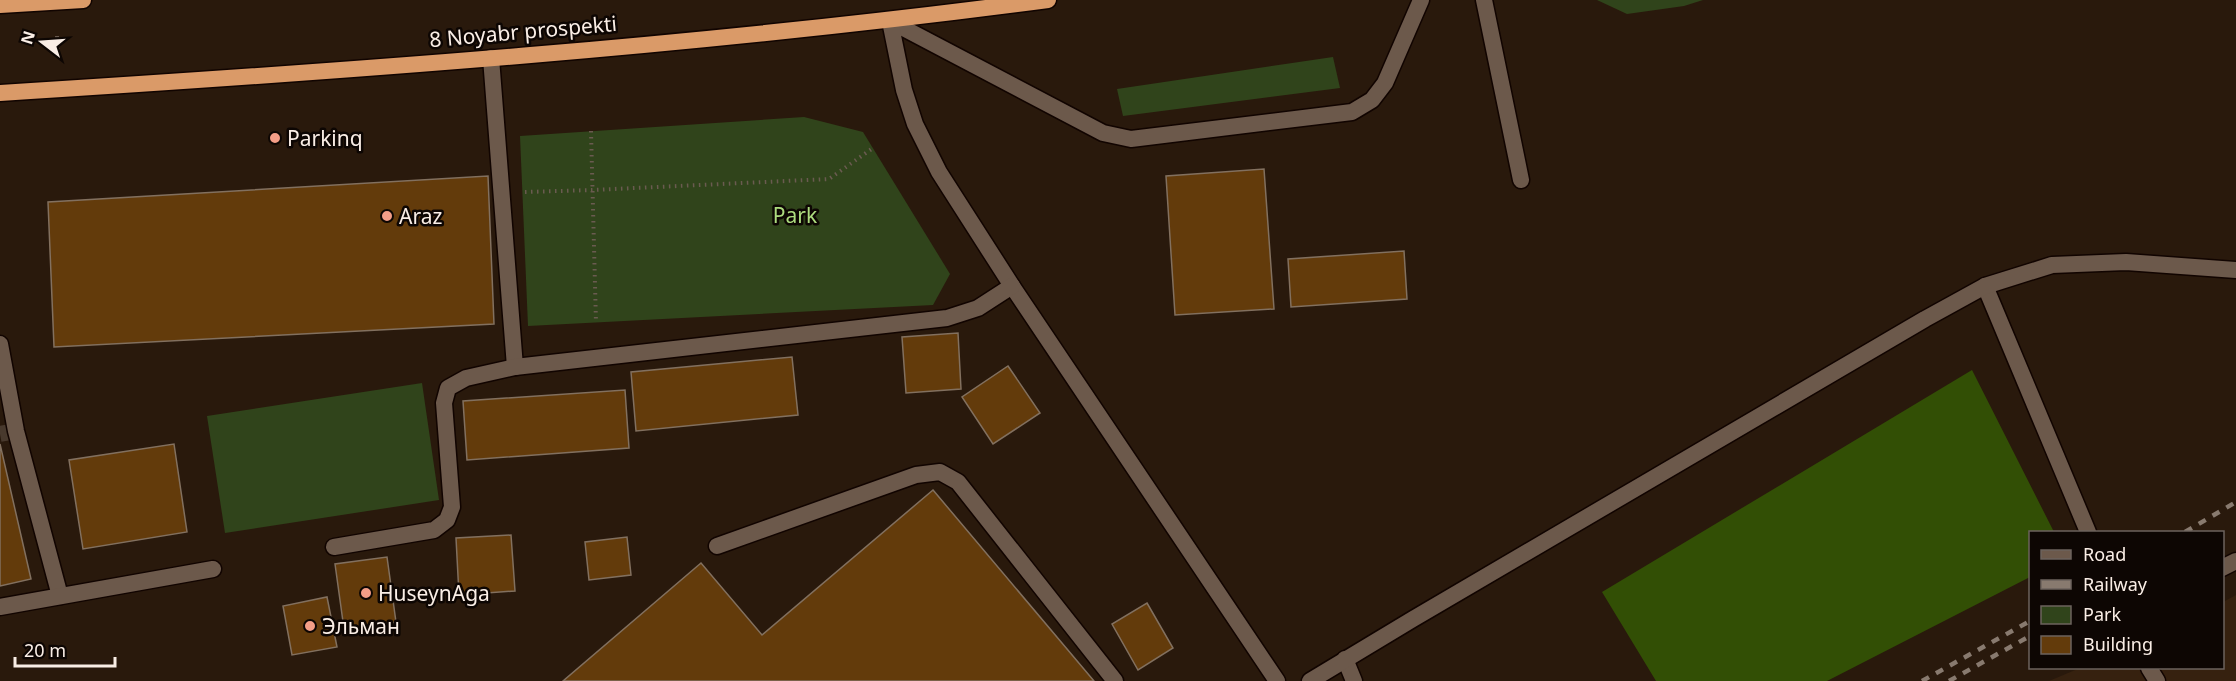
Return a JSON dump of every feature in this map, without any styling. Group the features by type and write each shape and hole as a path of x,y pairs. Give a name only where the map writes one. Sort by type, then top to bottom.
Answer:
{"highway":[{"path":"0,4 82,0"},
{"name":"8 Noyabr prospekti","path":"0,93 491,58 890,21 1048,0"}],"street":[{"path":"890,21 1103,133 1131,139 1352,112 1371,100 1385,83 1421,0"},
{"path":"1484,0 1521,180"},
{"path":"890,21 904,90 915,124 939,172 1012,286 1277,681"},
{"path":"491,58 503,192 514,367"},
{"path":"1310,681 1985,286 2052,265 2126,262 2236,270"},
{"path":"334,548 434,530 447,520 452,507 444,403 448,388 466,378 514,367 947,318 978,308 1012,286"},
{"path":"1985,286 2088,531"},
{"path":"0,344 16,431 60,596"},
{"path":"717,546 916,475 940,472 958,482 1115,681"},
{"path":"0,607 213,569"},
{"path":"1345,659 1354,681"}],"path":[{"path":"57,36 58,59"},
{"path":"591,131 596,323"},
{"path":"503,192 592,190 829,178 873,148"}],"shaded area":[{"path":"2236,595 2236,681 2049,681 2078,669 2224,669 2224,601"}],"green space":[{"path":"1597,0 1703,0 1684,6 1627,14"},
{"path":"1333,57 1340,88 1123,116 1117,89"},
{"name":"Park","path":"804,117 863,132 950,274 933,305 528,326 520,136"},
{"path":"1972,370 2053,531 2029,531 2029,578 1827,681 1656,681 1602,592"},
{"path":"422,383 439,500 225,533 207,416"}],"building":[{"path":"1264,169 1274,309 1175,315 1166,176"},
{"path":"488,176 494,324 54,347 48,202"},
{"path":"1404,251 1407,299 1291,307 1288,259"},
{"path":"958,333 961,389 906,393 902,337"},
{"path":"792,357 798,415 636,431 631,372"},
{"path":"1008,366 1040,413 993,444 962,397"},
{"path":"625,390 629,448 467,460 463,401"},
{"path":"0,444 31,579 0,586"},
{"path":"174,444 187,532 83,549 69,460"},
{"path":"933,490 1094,681 563,681 701,563 762,635"},
{"path":"511,535 515,591 459,595 456,538"},
{"path":"627,537 631,575 589,580 585,542"},
{"name":"HuseynAga","path":"387,557 396,622 344,629 335,564"},
{"name":"Эльман","path":"327,597 337,647 292,655 283,606"},
{"path":"1147,603 1173,648 1138,670 1112,624"}],"tunnel":[{"path":"0,434 16,431"}],"railway":[{"path":"2187,531 2236,502"},
{"path":"1922,681 2029,622"},
{"path":"1949,681 2029,637"}],"place":[{"name":"Parkinq","path":"275,138"},
{"name":"Araz","path":"387,216"},
{"name":"HuseynAga","path":"366,593"},
{"name":"Эльман","path":"310,626"}]}
